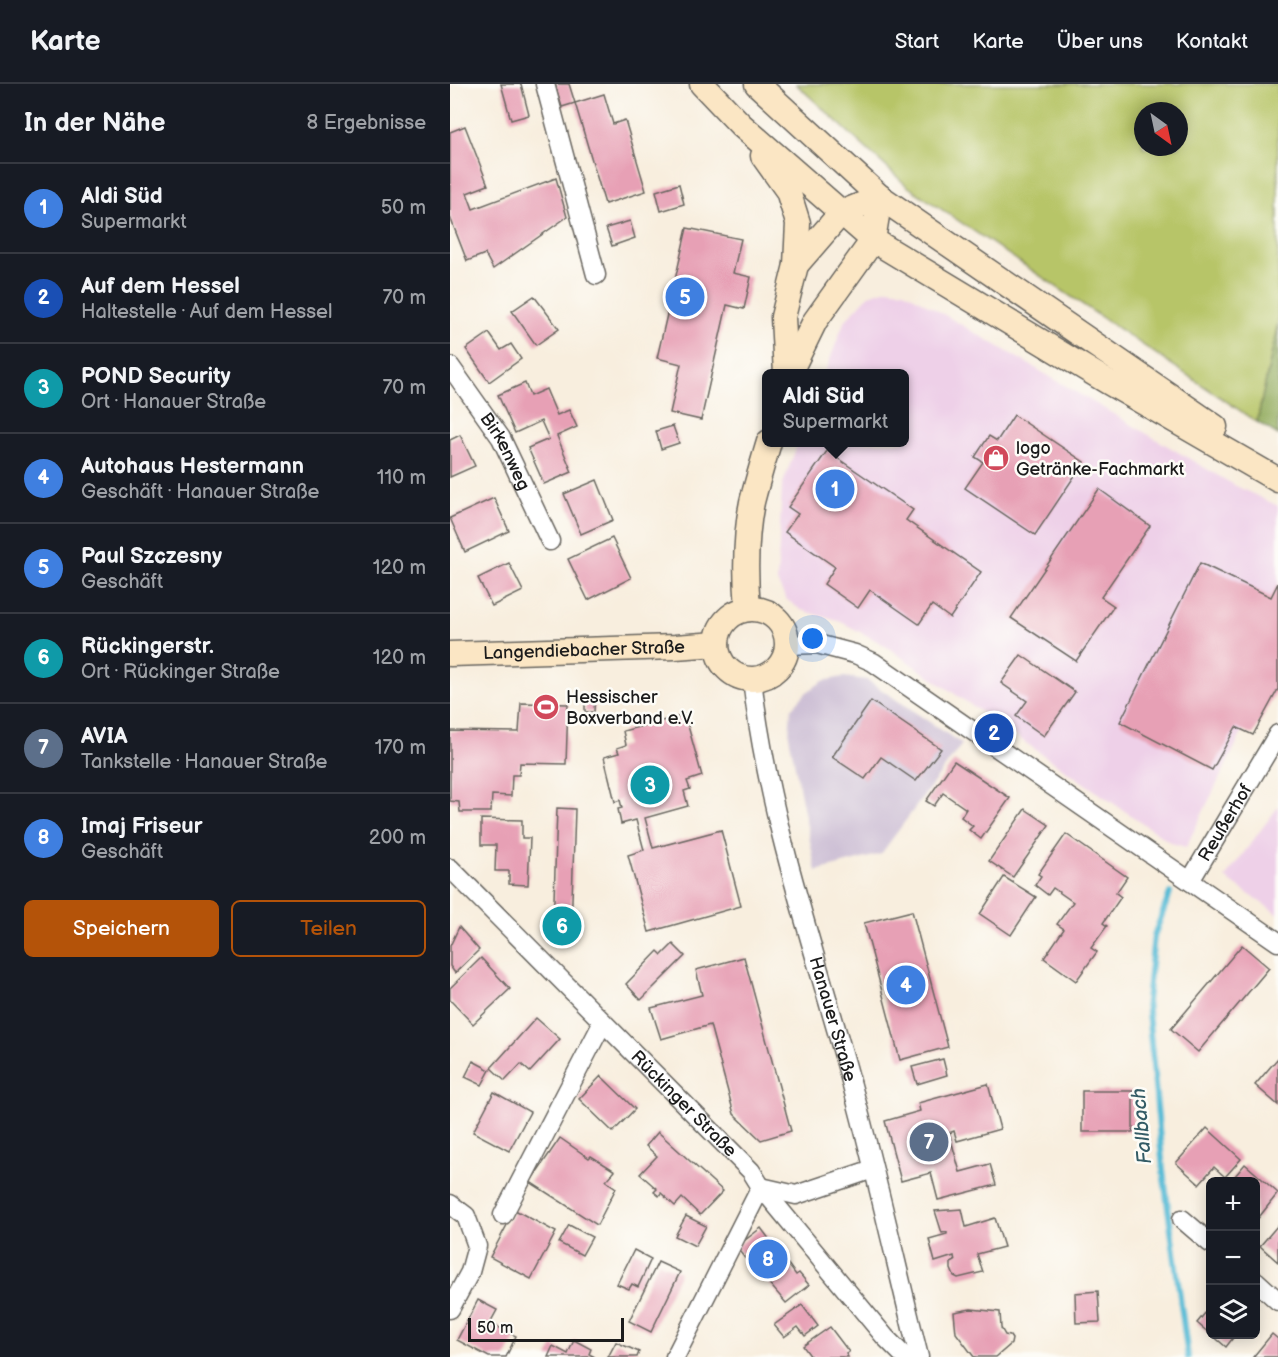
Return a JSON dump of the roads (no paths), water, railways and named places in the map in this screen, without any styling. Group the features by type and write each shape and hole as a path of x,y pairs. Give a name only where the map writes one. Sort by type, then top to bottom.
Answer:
{"main road":[{"path":"702,84 741,125 873,240 1278,480"},
{"path":"757,84 879,197 1278,471"},
{"path":"741,125 788,191 798,223 796,265 783,317 788,369"},
{"path":"796,265 841,213 879,197"},
{"path":"791,369 815,321 873,240 879,197"},
{"path":"748,609 745,574 747,539 753,502 768,447"},
{"path":"748,609 760,610 771,615 780,623 785,633 786,654 777,669 761,679 741,678 731,673 723,665 718,655 718,634 730,617 748,609"},
{"name":"Langendiebacher Straße","path":"450,654 717,644"}],"street":[{"path":"545,84 596,275"},
{"name":"Birkenweg","path":"450,366 501,438 550,541"},
{"path":"787,645 818,644 855,654 873,662 1278,942"},
{"name":"Hanauer Straße","path":"752,680 756,714 778,818 810,942 847,1068 919,1357"},
{"name":"Reußerhof","path":"1190,881 1278,734"},
{"name":"Rückinger Straße","path":"450,868 751,1172 885,1337 905,1357"},
{"path":"503,1215 603,1022"},
{"path":"675,1357 761,1187 796,1195 873,1169"},
{"path":"450,1204 466,1216 477,1246 470,1272 450,1309"},
{"path":"1182,1219 1206,1240"},
{"path":"1260,1285 1278,1301"}],"waterway":[{"name":"Fallbach","path":"1170,893 1154,936 1147,1001 1163,1170 1188,1357"}],"place":[{"name":"Paul Szczesny","path":"685,297"},
{"name":"logo Getränke-Fachmarkt","path":"996,458"},
{"name":"Aldi Süd","path":"835,489"},
{"name":"Hessischer Boxverband e.V.","path":"546,707"},
{"name":"Auf dem Hessel","path":"994,733"},
{"name":"POND Security","path":"650,785"},
{"name":"Rückingerstr.","path":"562,926"},
{"name":"Autohaus Hestermann","path":"906,985"},
{"name":"AVIA","path":"929,1142"},
{"name":"Imaj Friseur","path":"768,1259"}]}
